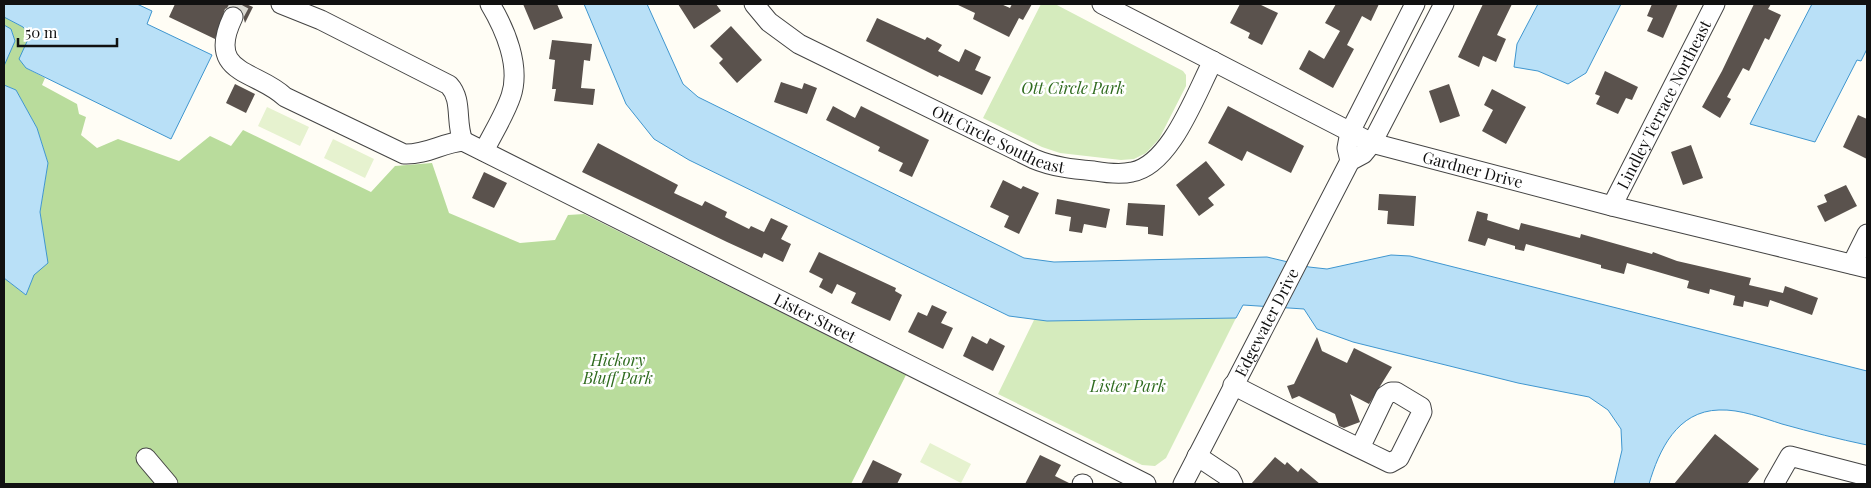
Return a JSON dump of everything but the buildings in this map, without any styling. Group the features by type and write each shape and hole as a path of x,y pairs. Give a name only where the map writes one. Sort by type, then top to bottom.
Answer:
{"street":[{"path":"233,17 227,35 229,59 242,73 280,92 285,97 404,154 423,153 463,140 457,120 458,100 449,85 321,20 281,4"},
{"path":"484,151 511,96 514,81 508,46 490,4"},
{"name":"Ott Circle Southeast","path":"754,4 769,22 799,44 1034,159 1065,168 1112,174 1133,172 1148,166 1161,156 1172,141 1213,60"},
{"name":"Gardner Drive","path":"1102,4 1372,143 1612,206 1860,266"},
{"name":"Edgewater Drive","path":"1350,161 1347,148 1350,132 1415,4"},
{"name":"Edgewater Drive","path":"1183,484 1350,161 1363,154 1372,143 1444,4"},
{"name":"Lindley Terrace Northeast","path":"1612,206 1715,4"},
{"name":"Lister Street","path":"463,140 1146,484"},
{"path":"1860,266 1867,234"},
{"path":"1233,386 1360,448"},
{"path":"1198,456 1230,478 1233,484"},
{"path":"1774,484 1790,456 1867,476"},
{"path":"146,458 168,484"}],"green space":[{"name":"Ott Circle Park","path":"1041,4 1055,4 1183,71 1186,75 1186,86 1159,139 1146,153 1134,159 1121,160 1060,153 1042,147 983,118"},
{"name":"Hickory Bluff Park","path":"4,17 23,27 30,35 26,68 45,78 42,85 77,104 79,114 86,117 81,135 97,148 118,139 179,161 210,136 231,146 243,130 371,192 395,166 432,163 449,213 520,243 555,240 568,215 584,214 906,375 851,484 4,484 4,278 26,295 33,275 47,263 40,212 48,163 37,128 16,90 4,85 4,66 15,41 11,29 4,25"},
{"path":"267,107 309,127 300,146 258,126"},
{"path":"333,139 374,159 365,178 324,158"},
{"name":"Lister Park","path":"1236,318 1166,458 1155,466 1142,465 998,394 1034,320"},
{"path":"930,443 971,464 961,483 920,462"}],"water":[{"path":"4,4 137,4 152,11 147,24 212,55 171,139 26,68 19,59 30,35 23,27 4,17"},
{"path":"584,4 647,4 683,84 698,97 1024,258 1054,262 1267,257 1309,267 1327,269 1391,255 1410,256 1867,371 1867,445 1803,430 1743,412 1719,410 1704,412 1692,417 1672,435 1658,458 1649,484 1614,484 1622,450 1621,429 1608,410 1589,397 1518,383 1353,342 1317,329 1304,309 1243,305 1236,318 1047,321 1009,316 689,160 654,139 626,104"},
{"path":"1538,4 1621,4 1586,73 1568,84 1538,71 1514,67 1517,44"},
{"path":"1812,4 1867,4 1867,49 1861,61 1857,60 1815,142 1750,124"},
{"path":"4,25 11,29 15,41 4,66"},
{"path":"4,85 16,90 37,128 48,163 40,212 48,263 34,275 26,295 4,278"}],"tunnel":[{"path":"233,17 240,4"}]}
